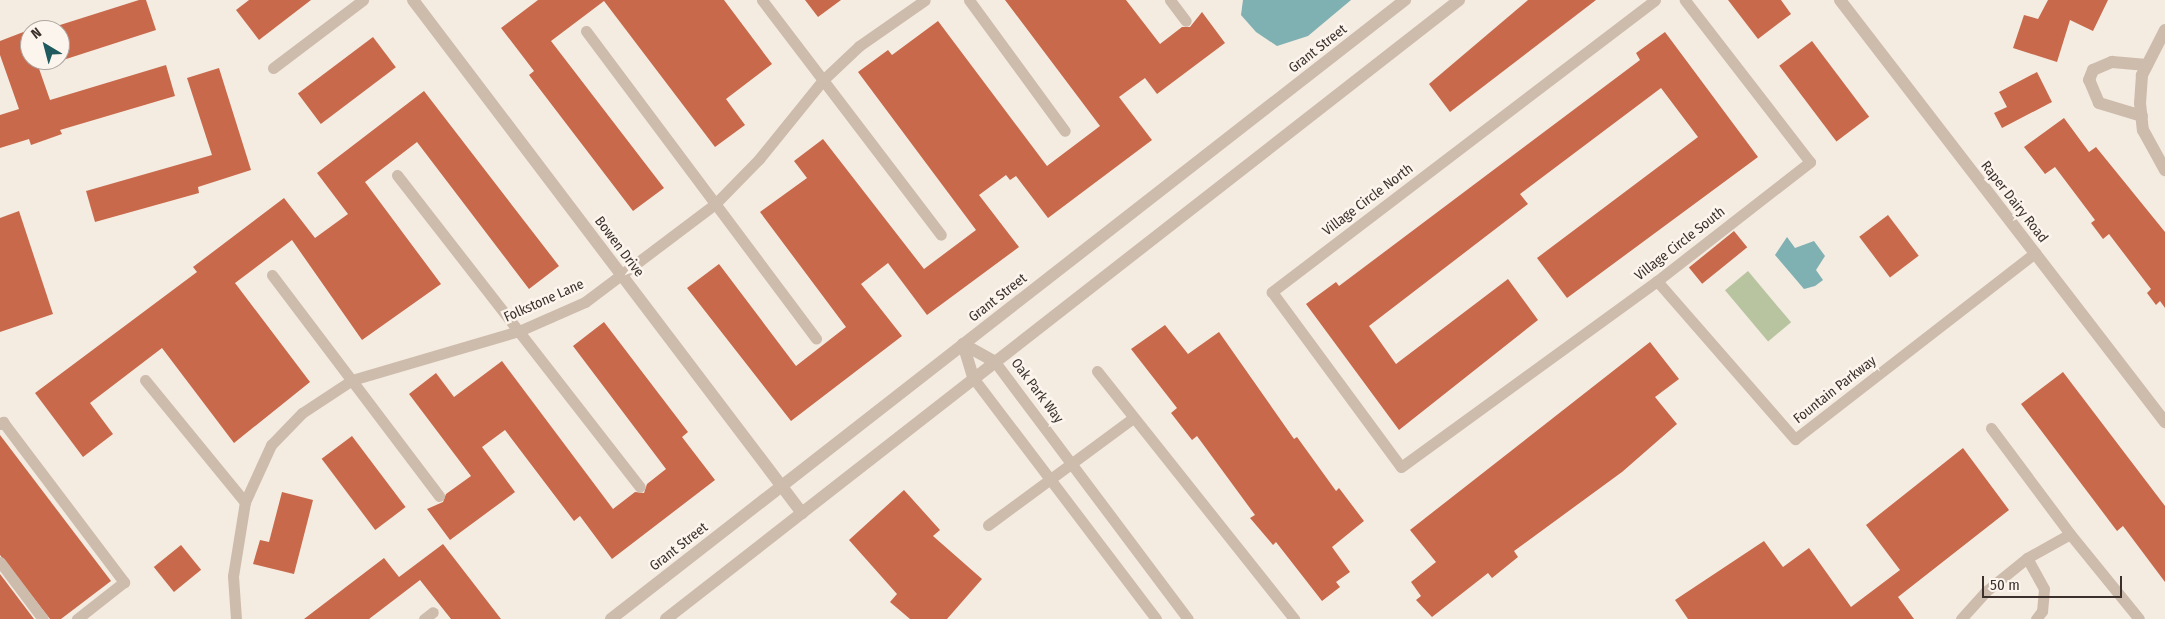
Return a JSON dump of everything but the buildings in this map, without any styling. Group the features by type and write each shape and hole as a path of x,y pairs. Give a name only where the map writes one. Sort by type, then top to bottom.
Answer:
{"street":[{"name":"Bowen Drive","path":"413,0 802,513"},
{"name":"Grant Street","path":"611,619 1405,0"},
{"path":"666,619 1459,0"},
{"name":"Raper Dairy Road","path":"1840,0 2165,422"},
{"path":"2165,30 2142,75 2143,130 2165,170"},
{"path":"2142,116 2099,103 2089,80 2092,70 2112,62 2147,65"},
{"name":"Oak Park Way","path":"963,344 995,362"},
{"path":"963,344 974,379"}],"lane":[{"path":"273,68 364,0"},
{"path":"762,0 940,235"},
{"name":"Folkstone Lane","path":"236,619 233,576 246,502 271,445 302,413 352,380 519,331 584,302 622,276 715,204 759,159 822,80 859,46 925,0"},
{"path":"969,0 1066,131"},
{"path":"1170,0 1186,21"},
{"name":"Village Circle North","path":"1401,467 1272,292 1655,0"},
{"name":"Village Circle South","path":"1401,467 1657,281 1810,162 1685,0"},
{"path":"586,32 816,338"},
{"path":"397,175 640,487"},
{"name":"Fountain Parkway","path":"1657,281 1795,439 2035,253"},
{"path":"272,275 439,496"},
{"name":"Oak Park Way","path":"995,362 1188,619"},
{"path":"1097,371 1294,619"},
{"path":"974,379 1156,619"},
{"path":"145,380 246,502"},
{"path":"988,525 1133,418"},
{"path":"0,424 3,422 124,582 76,619"},
{"path":"1990,428 2070,534 2139,619"},
{"path":"1962,619 1985,592 2026,558 2070,534"},
{"path":"2026,558 2044,589 2042,611 2036,619"},
{"path":"0,562 43,619"}],"green space":[{"path":"1748,271 1791,322 1768,342 1725,290"}],"water":[{"path":"1243,0 1351,0 1308,36 1277,46 1256,32 1241,15"},
{"path":"1787,237 1795,248 1814,241 1825,256 1816,270 1823,280 1815,286 1804,289 1775,255"}]}
